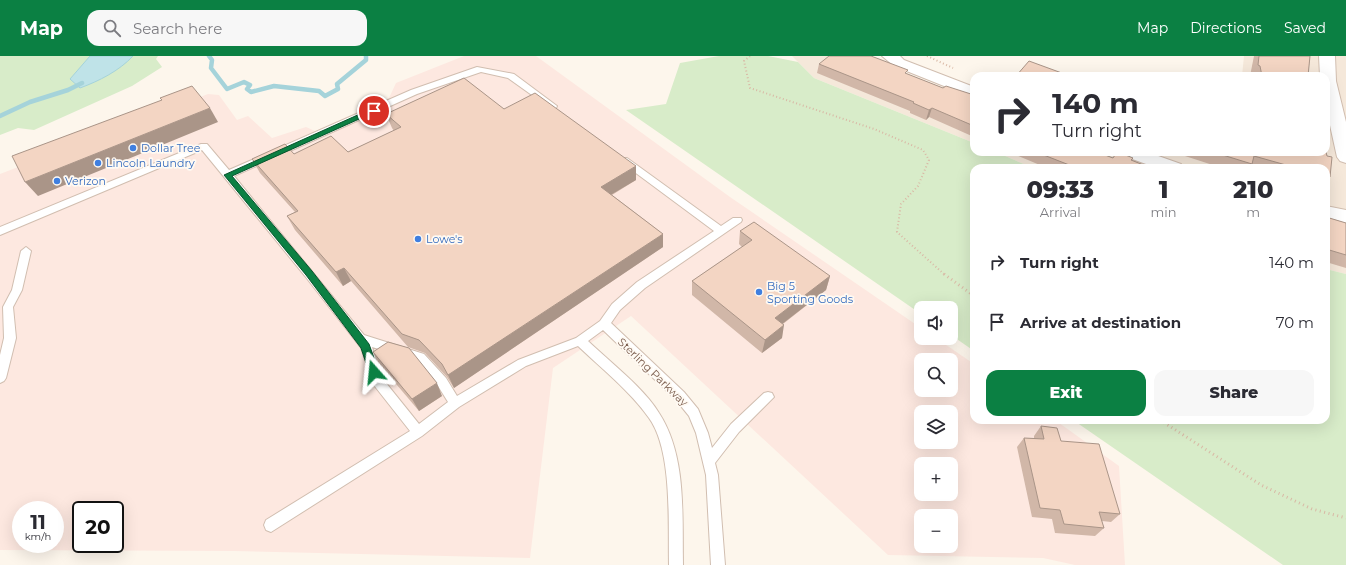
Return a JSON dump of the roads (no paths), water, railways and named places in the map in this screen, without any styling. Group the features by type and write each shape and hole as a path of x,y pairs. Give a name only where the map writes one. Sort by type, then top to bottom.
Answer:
{"street":[{"path":"890,56 899,63 970,91"},
{"path":"1328,56 1328,72"},
{"path":"1330,90 1346,158"},
{"path":"1141,156 1164,164"},
{"path":"1330,213 1346,217"}],"lane":[{"path":"228,175 414,92 480,69 511,76 562,113"},
{"path":"0,231 204,146 309,273 366,346 377,380 418,432"},
{"path":"619,156 721,231"},
{"path":"271,525 418,432 455,403 522,363 580,341 604,324 616,307 641,285 737,220"},
{"path":"0,378 10,338 8,307 17,290 26,250"},
{"name":"Sterling Parkway","path":"604,324 680,396 694,413 702,433 712,475 718,565"},
{"path":"359,338 420,358 442,382 455,403"},
{"path":"580,341 637,395 655,416 667,444 674,482 676,565"},
{"path":"709,461 735,428 768,397"}],"water":[{"path":"90,56 133,56 108,75 80,88 70,79"}],"waterway":[{"path":"209,56 212,60 211,68 227,89 244,82 250,85 247,89 251,92 274,86 319,91 325,96 338,89 337,84 366,60 366,56"},
{"path":"0,116 30,102 68,90 82,83"}],"place":[{"name":"Dollar Tree","path":"133,148"},
{"name":"Lincoln Laundry","path":"98,163"},
{"name":"Verizon","path":"57,181"},
{"name":"Lowe's","path":"418,239"},
{"name":"Big 5 Sporting Goods","path":"759,292"}]}
